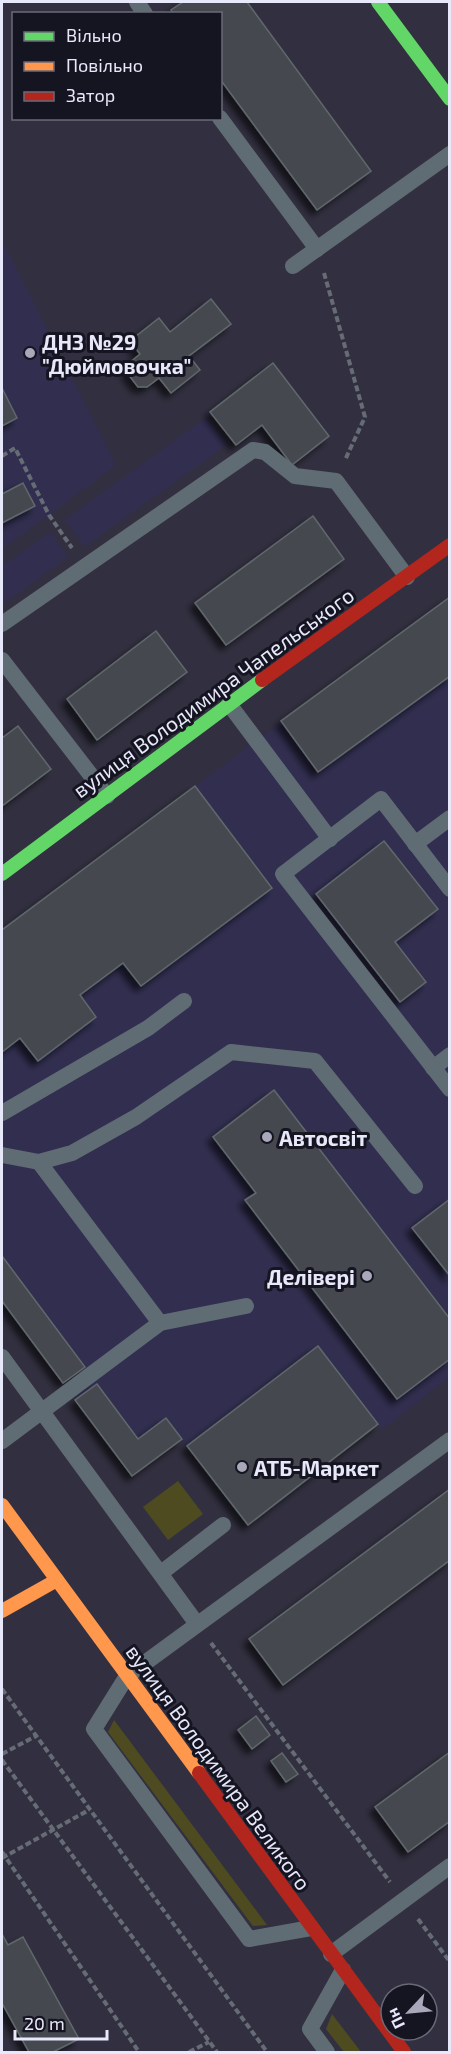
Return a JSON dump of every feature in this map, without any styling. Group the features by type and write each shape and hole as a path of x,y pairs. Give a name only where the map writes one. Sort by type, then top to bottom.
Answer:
{"street":[{"path":"378,2 450,99"},
{"name":"вулиця Володимира Чапельського","path":"2,874 229,704 450,545"},
{"name":"вулиця Володимира Великого","path":"2,1505 404,2052"},
{"path":"2,1611 57,1580"}],"lane":[{"path":"221,120 317,249"},
{"path":"293,266 450,154"},
{"path":"2,624 253,450 265,452 295,476 336,481 407,577"},
{"path":"2,660 107,796"},
{"path":"229,704 330,839"},
{"path":"450,889 381,800 283,874 450,1089"},
{"path":"415,844 450,818"},
{"path":"2,1113 147,1028 184,1001"},
{"path":"2,1155 39,1162 72,1153 136,1118 231,1052 315,1061 415,1186"},
{"path":"433,1068 450,1055"},
{"path":"39,1162 160,1323"},
{"path":"2,1441 160,1323 246,1306"},
{"path":"2,1357 197,1624"},
{"path":"312,1928 249,1939 94,1729 127,1676 450,1440"},
{"path":"161,1573 223,1525"},
{"path":"332,1954 450,1866"},
{"path":"327,2052 310,2029 343,1970"}],"path":[{"path":"317,249 365,417 336,481"},
{"path":"2,456 15,448 50,515 84,566"},
{"path":"197,1624 450,1962"},
{"path":"2,1689 267,2052"},
{"path":"2,1754 36,1736"},
{"path":"2,1760 217,2052"},
{"path":"89,1809 2,1855 139,2052"},
{"path":"189,2052 209,2042"}],"shaded area":[{"name":"ДНЗ №29 \"Дюймовочка\"","path":"2,240 116,465 2,550"},
{"path":"207,417 228,444 84,547 65,520"},
{"path":"50,532 68,557 2,605 2,566"},
{"path":"449,597 449,1377 382,1430 318,1346 187,1446 182,1439 132,1476 2,1301 2,930"},
{"path":"178,1481 203,1514 168,1540 143,1507"},
{"path":"114,1720 267,1925 253,1926 108,1732"},
{"path":"332,2014 361,2052 344,2052 326,2029"}],"building":[{"path":"183,2 247,2 371,171 317,210 222,82 222,12 172,12 171,10"},
{"path":"211,299 231,324 189,356 200,370 171,393 159,378 147,387 138,387 128,374 128,364 140,354 130,341 159,318 170,332"},
{"path":"273,363 329,436 292,465 262,425 236,445 210,412"},
{"name":"ДНЗ №29 \"Дюймовочка\"","path":"2,388 17,418 2,426"},
{"path":"23,483 35,506 2,523 2,494"},
{"path":"313,516 344,559 226,645 195,603"},
{"path":"450,597 450,676 318,772 281,721"},
{"path":"156,631 187,672 97,740 67,699"},
{"path":"18,726 51,769 2,806 2,738"},
{"path":"195,786 272,888 141,986 123,963 80,995 96,1017 38,1061 20,1038 2,1052 2,930"},
{"path":"384,841 438,909 395,942 426,982 400,1002 316,894"},
{"path":"274,1090 450,1319 450,1359 397,1399 245,1200 256,1193 213,1137"},
{"path":"450,1199 450,1276 412,1228"},
{"path":"2,1256 85,1367 63,1383 2,1301"},
{"path":"318,1346 378,1424 248,1525 187,1446"},
{"path":"97,1384 138,1439 166,1418 182,1439 132,1476 75,1400"},
{"path":"450,1489 450,1560 283,1685 249,1639"},
{"path":"256,1716 270,1735 252,1749 238,1730"},
{"path":"450,1752 450,1821 408,1852 375,1807"},
{"path":"282,1753 298,1774 286,1782 271,1761"},
{"path":"2,1934 8,1945 23,1937 79,2039 53,2052 29,2052 2,2003"}],"traffic: fast":[{"path":"378,2 450,99"},
{"path":"2,874 262,680"}],"traffic: slow":[{"path":"2,1505 199,1773"},
{"path":"2,1611 57,1580"}],"traffic: jam":[{"path":"262,680 450,545"},
{"path":"199,1773 404,2052"}],"place":[{"name":"ДНЗ №29 \"Дюймовочка\"","path":"30,353"},
{"name":"Автосвіт","path":"267,1137"},
{"name":"Делівері","path":"367,1276"},
{"name":"АТБ-Маркет","path":"242,1467"}]}
